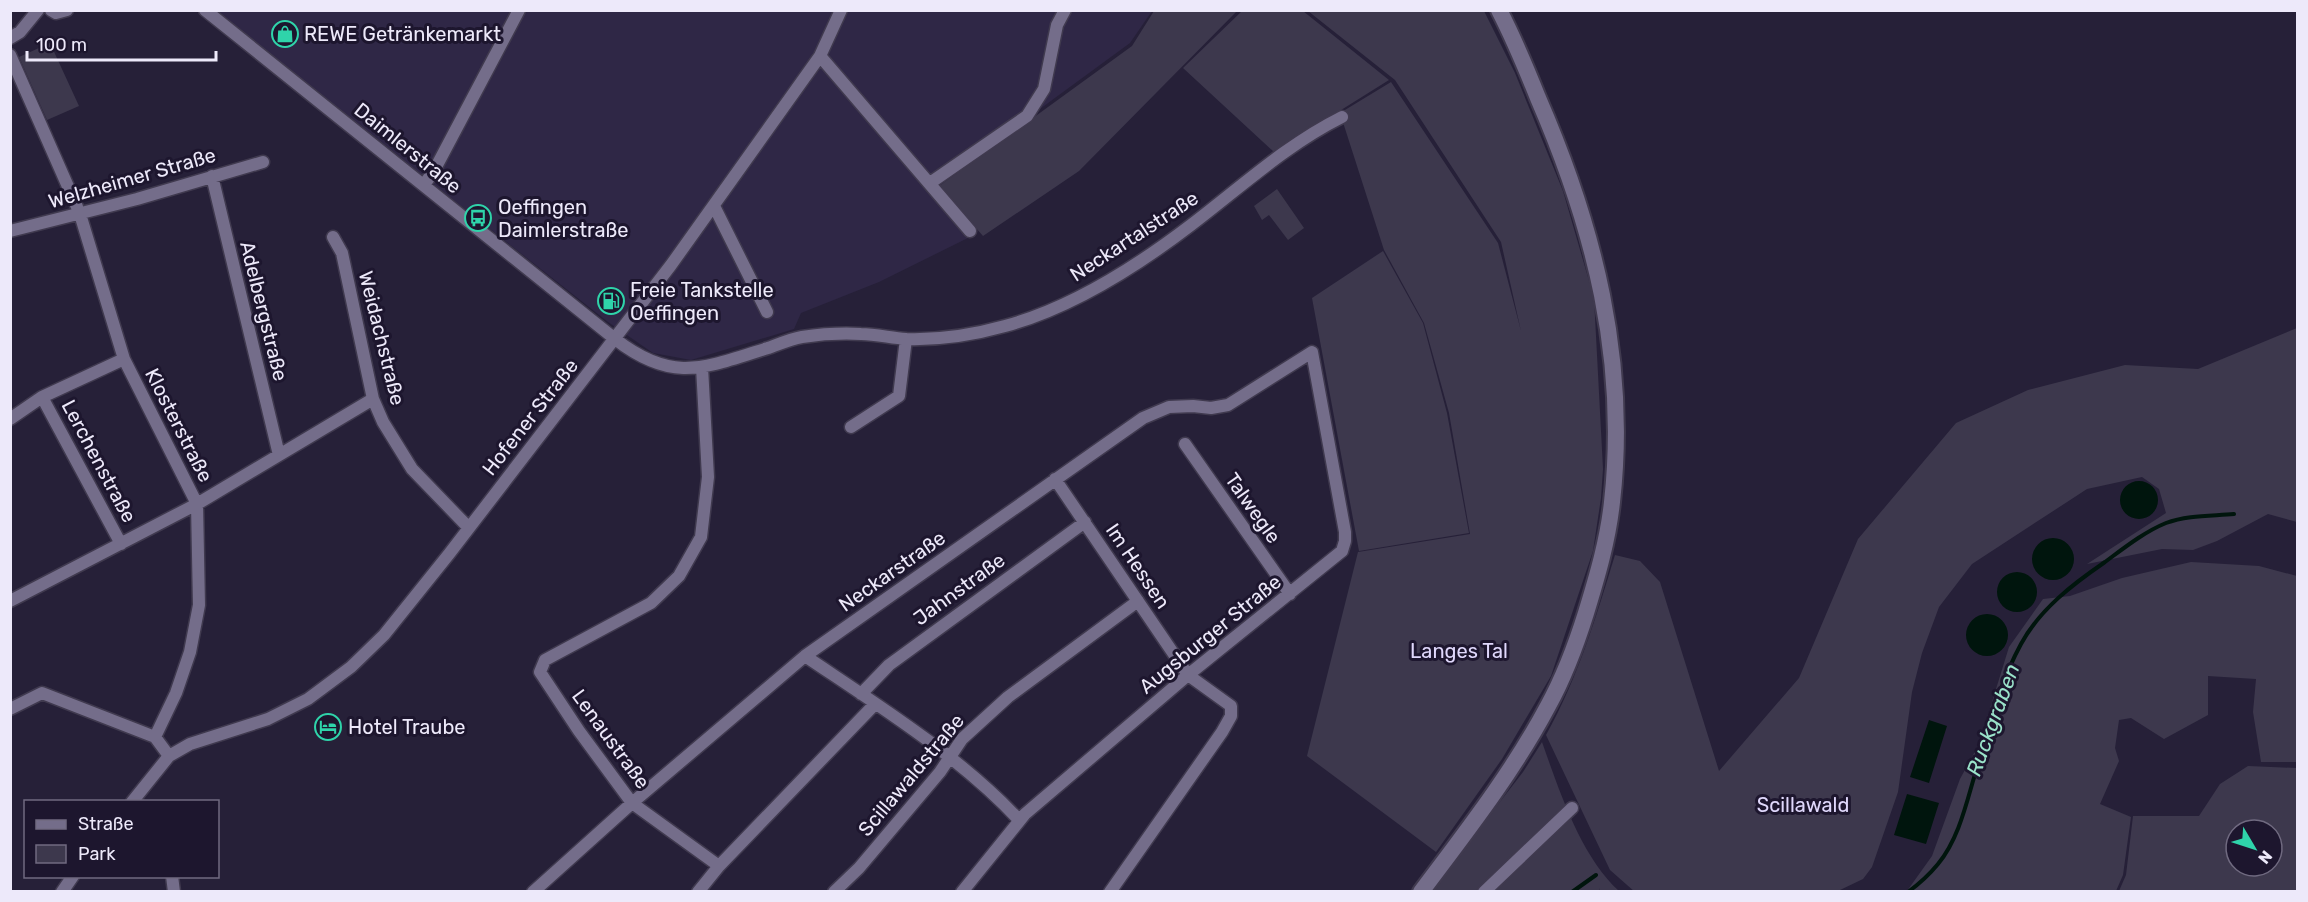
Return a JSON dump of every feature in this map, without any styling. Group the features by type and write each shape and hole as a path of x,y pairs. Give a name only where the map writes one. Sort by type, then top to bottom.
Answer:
{"main road":[{"path":"1421,891 1512,765 1549,706 1563,677 1604,554 1612,502 1615,403 1611,346 1602,287 1573,186 1551,127 1499,10"}],"street":[{"path":"10,38 20,32 38,10"},
{"path":"51,10 56,13 67,10"},
{"name":"Daimlerstraße","path":"205,10 615,339"},
{"path":"424,184 435,169 519,10"},
{"name":"Hofener Straße","path":"169,756 190,744 268,719 308,699 335,681 384,634 615,339 714,206 820,56 840,10"},
{"path":"930,183 1027,116 1044,90 1057,25 1065,10"},
{"name":"Klosterstraße","path":"10,55 78,211 124,359 197,504 199,605 190,652 176,693 155,737"},
{"path":"820,56 970,231"},
{"name":"Neckartalstraße","path":"615,339 651,363 670,367 702,367 800,338 834,334 861,334 906,339 950,337 1006,326 1070,301 1118,275 1171,239 1275,158 1320,128 1342,117"},
{"name":"Welzheimer Straße","path":"10,231 78,211 137,200 263,162"},
{"name":"Adelbergstraße","path":"212,176 279,455"},
{"path":"714,206 767,312"},
{"name":"Weidachstraße","path":"333,237 342,253 373,399 390,436 412,469 469,528"},
{"path":"851,427 899,396 906,339"},
{"name":"Neckarstraße","path":"532,891 805,656 1143,418 1169,407 1211,408 1228,405 1312,352"},
{"name":"Augsburger Straße","path":"962,891 1019,820 1188,675 1342,551 1346,541 1312,352"},
{"path":"10,419 42,397 124,359"},
{"name":"Lenaustraße","path":"702,367 708,477 701,537 688,563 666,591 651,603 545,660 540,668 543,678 632,803 719,866"},
{"name":"Lerchenstraße","path":"42,397 121,544"},
{"path":"10,602 197,504 373,399"},
{"name":"Talwegle","path":"1185,444 1290,594"},
{"name":"Im Hessen","path":"1055,479 1188,675"},
{"name":"Jahnstraße","path":"861,693 889,665 1085,522"},
{"name":"Scillawaldstraße","path":"834,891 859,868 940,772 962,739 1008,697 1138,601"},
{"path":"805,656 950,757 1000,799 1019,820"},
{"path":"1110,891 1231,716 1231,706 1188,675"},
{"path":"10,709 42,693 155,737 169,756 140,798"},
{"path":"698,891 719,866 875,704"},
{"path":"1484,891 1572,808"},
{"path":"62,891 72,878"}],"shaded area":[{"path":"213,11 1152,11 1130,43 936,185 976,234 879,282 801,313 794,329 691,360 653,353 608,322"},
{"path":"2139,481 2152,487 2158,500 2152,513 2139,519 2126,513 2120,500 2126,487"},
{"path":"2053,538 2068,544 2074,559 2068,574 2053,580 2038,574 2032,559 2038,544"},
{"path":"2017,572 2025,573 2031,578 2036,584 2036,600 2031,606 2025,611 2017,612 2009,611 2003,606 1998,600 1997,592 1998,584 2003,578 2009,573"},
{"path":"1987,614 1995,615 2002,620 2007,627 2007,643 2002,650 1995,655 1987,656 1979,655 1972,650 1967,643 1966,635 1967,627 1972,620 1979,615"},
{"path":"1929,720 1947,726 1929,783 1910,777"},
{"path":"1907,794 1939,803 1926,844 1894,835"}],"green space":[{"path":"1154,11 1237,11 1079,171 983,236 939,186 1132,46"},
{"path":"1242,11 1303,11 1389,80 1274,152 1183,68"},
{"name":"Langes Tal","path":"1308,11 1484,11 1515,73 1563,191 1594,298 1603,469 1593,551 1551,676 1502,759 1436,852 1307,756 1358,552 1470,534 1449,413 1424,323 1384,250 1340,113 1391,82 1498,243 1521,331 1501,242 1395,80"},
{"path":"50,43 79,106 47,120 19,57"},
{"path":"1277,189 1304,228 1288,240 1269,215 1262,220 1254,206"},
{"path":"1383,251 1423,323 1447,413 1469,533 1359,551 1312,298"},
{"name":"Scillawald","path":"2297,328 2297,522 2268,514 2217,541 2193,550 2162,549 2087,564 2166,513 2159,489 2142,477 2087,489 1972,564 1939,607 1922,653 1912,692 1898,792 1872,867 1863,879 1831,892 1635,892 1610,870 1546,735 1577,669 1615,555 1640,561 1660,582 1719,771 1799,678 1858,539 1956,423 2028,390 2125,365 2198,369"},
{"path":"2191,562 2259,566 2297,576 2297,762 2261,762 2253,712 2256,679 2208,676 2208,715 2164,739 2131,718 2119,720 2115,748 2119,761 2100,804 2131,817 2123,875 2116,891 1907,891 1932,856 1960,779 1979,744 2009,647 2043,599 2070,596 2122,578"},
{"path":"1542,742 1582,842 1605,877 1619,891 1599,891 1600,888 1598,892 1430,892 1523,772"},
{"path":"2248,766 2297,768 2297,891 2119,891 2126,875 2133,816 2199,816 2220,784"}],"waterway":[{"name":"Ruckgraben","path":"1908,892 1938,864 1955,835 2006,677 2021,644 2047,608 2081,579 2150,531 2182,518 2234,514"},
{"name":"Ruckgraben","path":"1572,892 1596,875"}],"place":[{"name":"REWE Getränkemarkt","path":"285,34"},
{"name":"Oeffingen Daimlerstraße","path":"478,218"},
{"name":"Freie Tankstelle Oeffingen","path":"611,301"},
{"name":"Hotel Traube","path":"328,727"}]}
